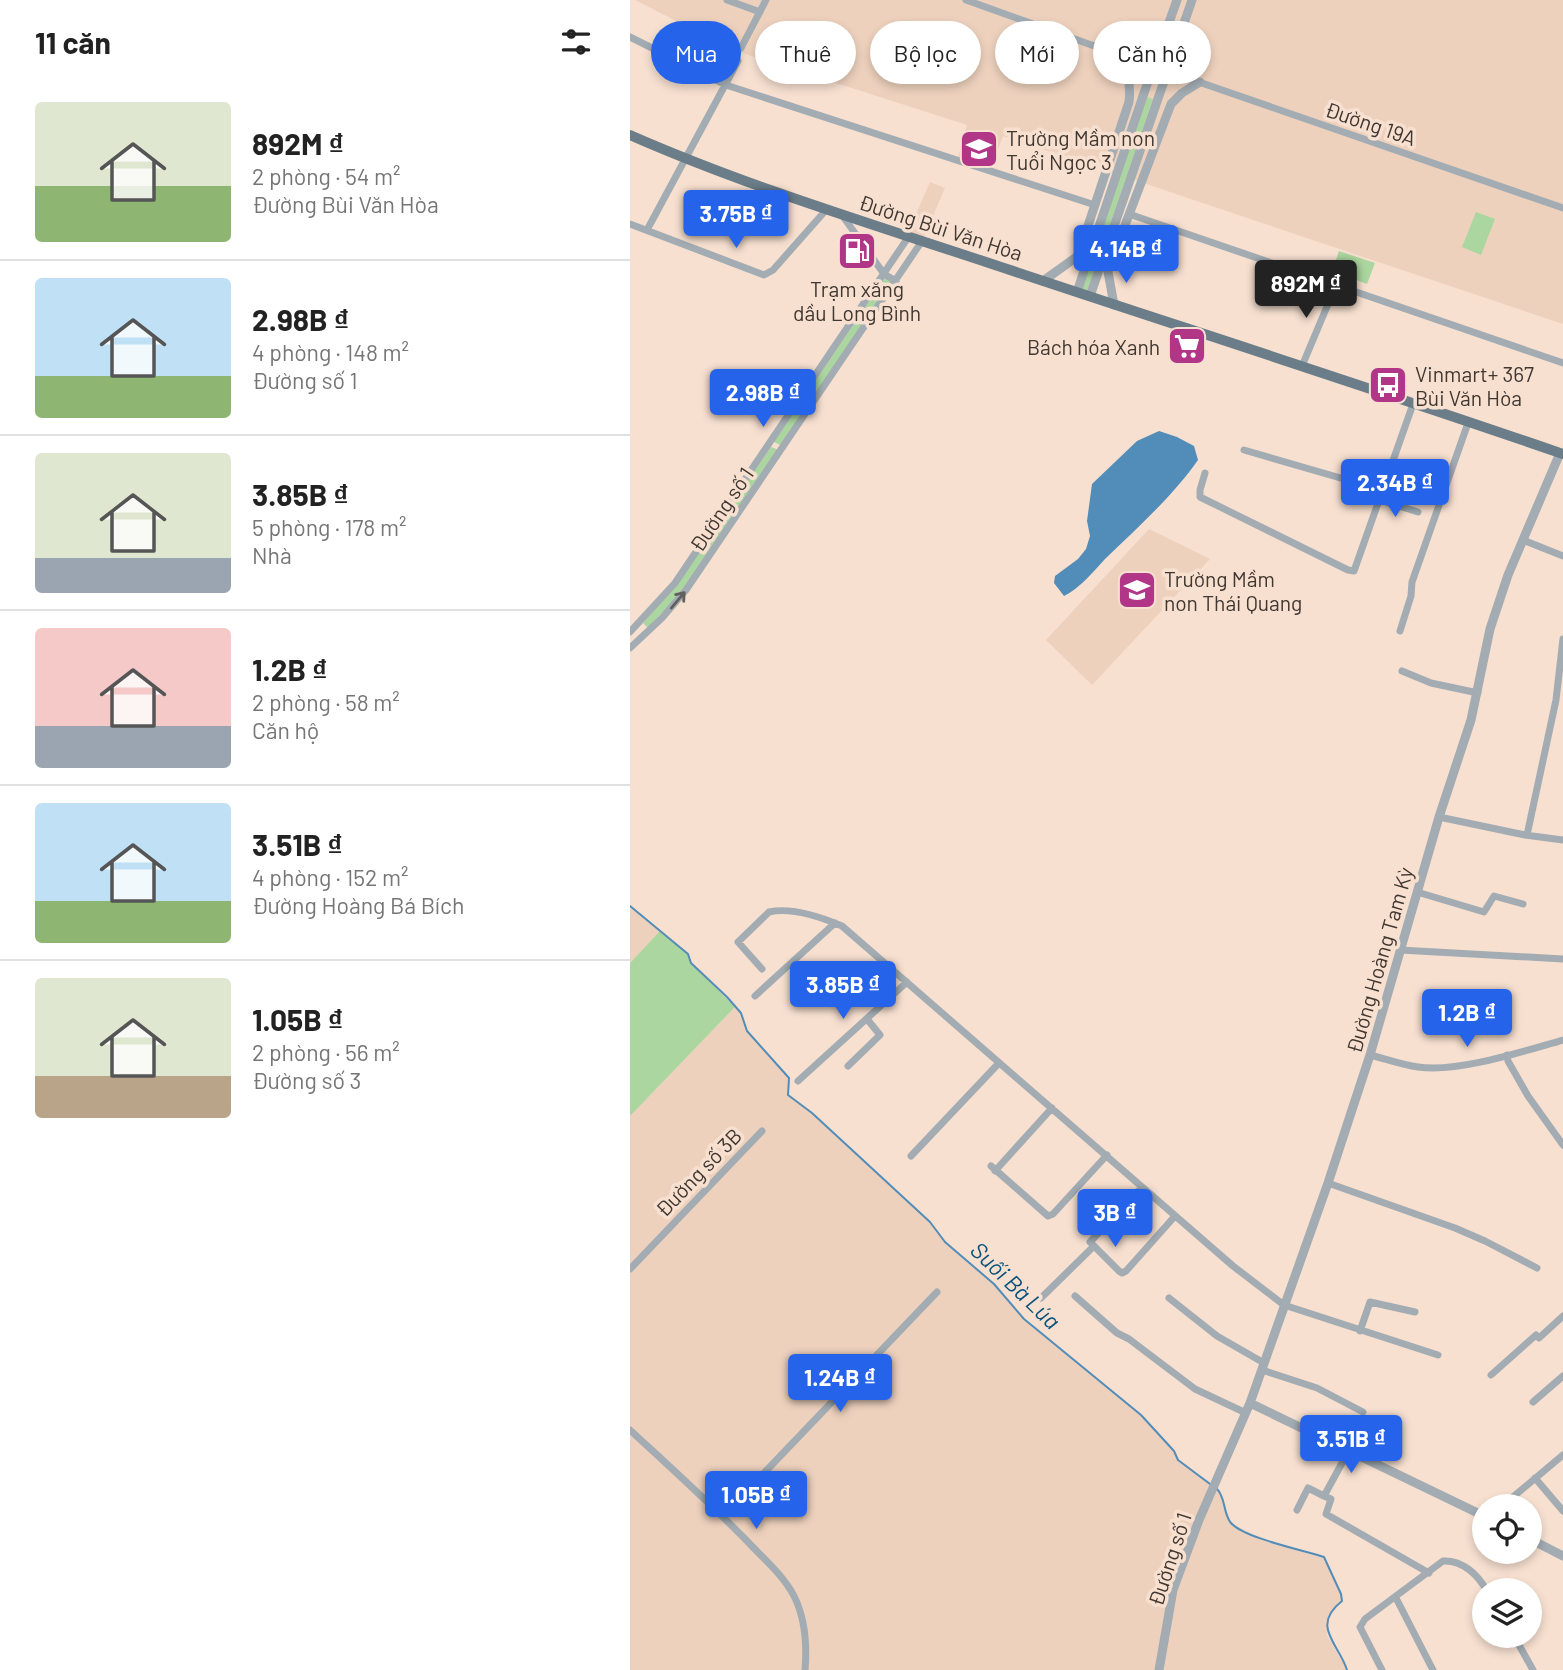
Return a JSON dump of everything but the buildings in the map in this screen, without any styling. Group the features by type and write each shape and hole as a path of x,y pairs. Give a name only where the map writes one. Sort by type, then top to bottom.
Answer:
{"main road":[{"name":"Đường Bùi Văn Hòa","path":"630,135 684,159 826,210 1561,454"}],"street":[{"path":"727,0 760,12"},
{"path":"741,48 766,0"},
{"path":"966,0 1093,44"},
{"path":"1169,21 1177,0"},
{"path":"1185,21 1192,0"},
{"path":"630,37 726,85 1095,205"},
{"path":"1078,256 1129,102 1131,84"},
{"path":"1077,292 1147,84"},
{"path":"1090,296 1162,84"},
{"path":"1108,270 1171,104 1197,84"},
{"name":"Đường 19A","path":"1206,84 1563,208"},
{"path":"647,230 726,85"},
{"path":"1129,102 1144,93 1157,97 1166,116"},
{"path":"630,224 764,275 774,270 826,210"},
{"path":"1129,214 1563,363"},
{"path":"842,215 884,274 896,281"},
{"name":"Đường số 1","path":"630,632 675,583 909,236"},
{"name":"Đường số 1","path":"630,648 686,590 922,241"},
{"path":"1043,281 1092,246"},
{"path":"1105,250 1114,305"},
{"path":"1302,366 1336,285"},
{"path":"1205,473 1200,497 1351,571 1356,569 1413,404"},
{"path":"1399,631 1411,596 1412,582 1468,423"},
{"path":"770,444 783,449"},
{"path":"1244,450 1382,489"},
{"name":"Đường Hoàng Tam Kỳ","path":"1220,1474 1250,1403 1370,1055 1439,817 1478,694 1490,629 1508,575 1561,454"},
{"path":"1380,500 1418,512"},
{"path":"1523,540 1563,556"},
{"path":"640,624 648,632"},
{"path":"1527,835 1556,700 1563,639"},
{"path":"1402,671 1432,683 1478,694"},
{"path":"1439,817 1563,840"},
{"path":"1417,892 1484,912 1494,896 1523,904"},
{"path":"762,969 738,942 769,912 808,915 835,923 851,933 1233,1266 1284,1305 1438,1355"},
{"path":"755,996 835,923"},
{"path":"1400,950 1563,959"},
{"path":"798,1081 907,982"},
{"path":"848,1066 880,1035 867,1019"},
{"path":"1370,1055 1418,1067 1436,1068 1507,1055 1563,1040"},
{"path":"1507,1055 1508,1062 1528,1096 1563,1145"},
{"path":"911,1156 999,1063"},
{"path":"1052,1108 993,1168 1048,1216 1053,1214 1107,1155"},
{"name":"Đường số 3B","path":"630,1269 762,1131"},
{"path":"1328,1183 1455,1228 1503,1249 1537,1268"},
{"path":"1142,1186 1090,1242 1093,1247 1123,1273 1175,1216"},
{"path":"1041,1298 1093,1247"},
{"path":"723,1516 937,1292"},
{"path":"1075,1296 1117,1333 1129,1339 1195,1389 1246,1413"},
{"path":"1169,1298 1217,1336 1263,1366 1317,1388 1363,1412"},
{"path":"1360,1331 1370,1302 1415,1312"},
{"path":"1491,1375 1563,1316"},
{"path":"1533,1402 1563,1376"},
{"path":"1250,1403 1472,1510"},
{"path":"630,1430 723,1516 777,1573 793,1594 804,1630 805,1670"},
{"path":"1324,1496 1348,1452"},
{"path":"1516,1494 1563,1455"},
{"name":"Đường số 1","path":"1158,1670 1173,1590 1220,1474"},
{"path":"1535,1478 1563,1511"},
{"path":"1297,1510 1308,1488 1331,1499 1326,1514 1330,1518 1429,1573"},
{"path":"1542,1545 1563,1556"},
{"path":"1382,1670 1360,1624 1443,1561 1452,1562 1473,1572 1478,1578"},
{"path":"1396,1598 1433,1670"},
{"path":"1521,1648 1533,1670"}],"shaded area":[{"path":"635,0 1563,0 1563,324 1003,136 991,168 958,157 967,125 839,84 856,84 856,21 755,21 755,57 741,53 741,21 676,21"},
{"path":"930,182 945,188 924,237 908,232"},
{"name":"Trường Mầm non Thái Quang","path":"1149,529 1210,559 1092,685 1046,640"},
{"path":"630,905 660,931 630,963"},
{"path":"735,1007 741,1013 747,1031 789,1078 788,1095 812,1113 930,1222 945,1242 994,1284 1024,1319 1141,1415 1179,1460 1220,1490 1230,1522 1257,1537 1324,1557 1342,1601 1329,1618 1327,1635 1347,1670 630,1670 630,1116"}],"green space":[{"path":"1147,97 1153,99 1087,291 1082,290"},
{"path":"1476,212 1495,219 1481,255 1462,247"},
{"path":"1339,251 1375,263 1367,284 1332,271"},
{"path":"885,278 893,282 782,446 774,442"},
{"path":"771,447 779,450 684,589 648,628 643,623 677,584"},
{"path":"660,931 688,954 691,963 735,1007 630,1116 630,963"}],"water":[{"path":"1159,431 1194,446 1198,460 1154,511 1086,579 1064,596 1054,583 1055,576 1078,559 1086,549 1090,536 1087,521 1092,484 1137,441"}],"waterway":[{"name":"Suối Bà Lúa","path":"630,906 688,954 691,963 741,1013 747,1031 789,1078 788,1095 812,1113 930,1222 945,1242 994,1284 1024,1319 1141,1415 1174,1451 1178,1460 1210,1484"},
{"name":"Suối Bà Lúa","path":"1217,1489 1228,1519 1238,1528 1261,1539 1324,1557 1342,1601 1333,1610 1327,1627 1347,1670"}],"place":[{"name":"Trường Mầm non Tuổi Ngọc 3","path":"979,149"},
{"name":"Trạm xăng dầu Long Bình","path":"857,251"},
{"name":"Bách hóa Xanh","path":"1187,346"},
{"name":"Vinmart+ 367 Bùi Văn Hòa","path":"1388,385"},
{"name":"Trường Mầm non Thái Quang","path":"1137,590"}]}
